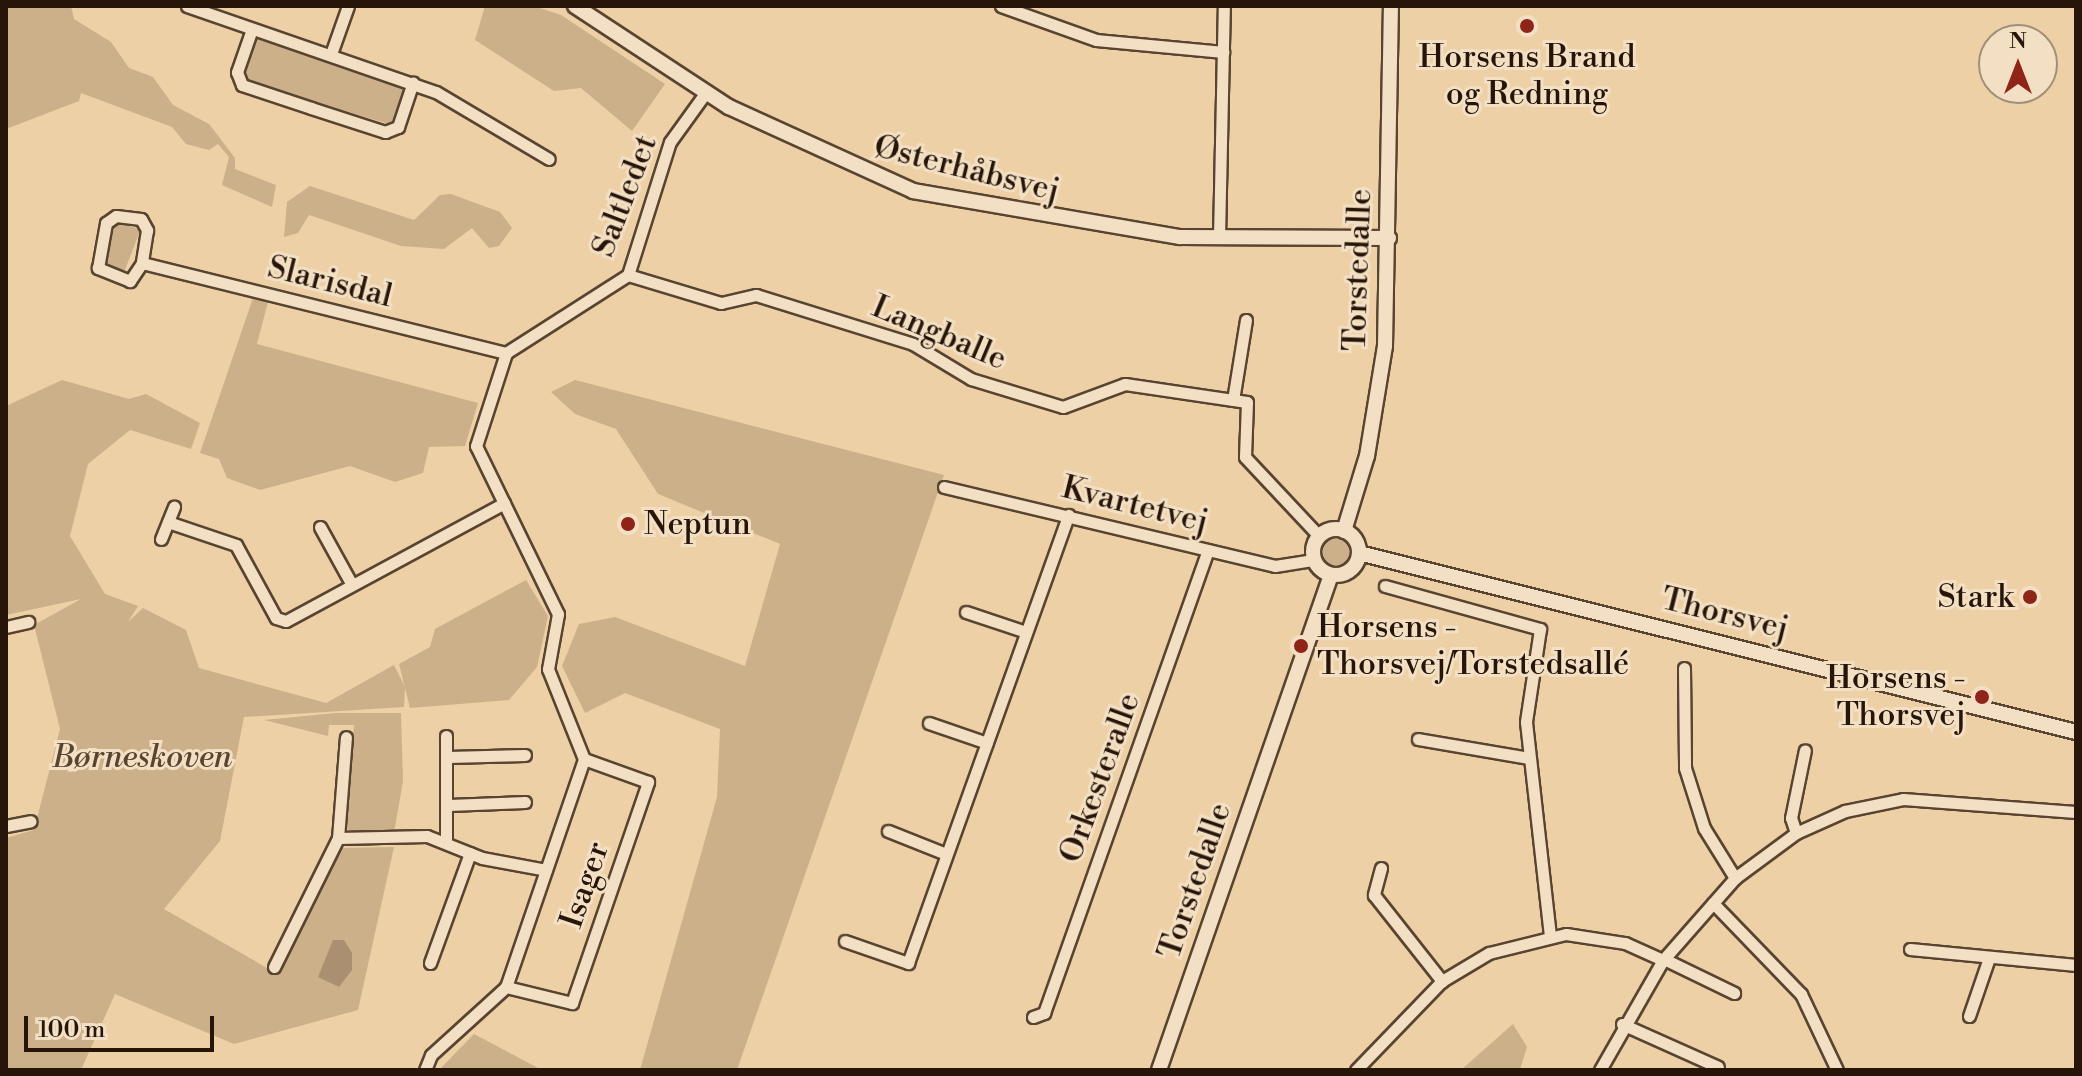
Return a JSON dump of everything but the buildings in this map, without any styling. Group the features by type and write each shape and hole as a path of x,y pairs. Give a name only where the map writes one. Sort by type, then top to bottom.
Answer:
{"street":[{"path":"187,6 413,82 549,159"},
{"path":"331,54 348,6"},
{"name":"Østerhåbsvej","path":"575,6 706,92 808,149 913,191 1070,224 1219,238 1389,238"},
{"path":"1001,6 1096,40 1223,52"},
{"path":"1219,238 1224,6"},
{"name":"Torstedalle","path":"1344,531 1382,380 1389,238 1391,6"},
{"path":"252,29 237,72 242,85 311,108 385,132 398,127 413,82"},
{"name":"Saltledet","path":"506,353 628,275 670,142 706,92"},
{"path":"116,216 141,219 147,230 142,263 130,281 98,268 106,223 116,216"},
{"name":"Slarisdal","path":"142,263 506,353"},
{"name":"Langballe","path":"628,275 721,303 756,295 913,344 971,379 1063,407 1125,384 1233,400"},
{"path":"1246,320 1233,400 1247,402 1245,457 1319,536"},
{"path":"425,1070 431,1055 506,987 584,759 548,669 558,614 476,446 506,353"},
{"name":"Kvartetvej","path":"944,487 1284,567 1314,560"},
{"path":"168,522 236,545 276,618 286,621 504,503"},
{"path":"161,539 174,506"},
{"path":"845,941 908,963 1068,515"},
{"path":"320,527 352,585"},
{"path":"1344,531 1359,553 1350,570 1331,575 1314,560 1319,536 1344,531"},
{"name":"Orkesteralle","path":"1033,1017 1044,1013 1208,550"},
{"name":"Thorsvej","path":"1359,553 2076,732"},
{"name":"Torstedalle","path":"1159,1070 1331,575"},
{"path":"1385,586 1540,629 1526,704 1529,758 1550,935"},
{"path":"966,612 1026,632"},
{"path":"6,627 28,622"},
{"path":"1684,668 1685,768 1704,828 1735,878"},
{"path":"929,723 987,743"},
{"path":"446,736 449,805 446,841"},
{"path":"274,967 338,838 346,737"},
{"path":"1418,739 1529,758"},
{"path":"1796,833 1791,818 1805,750"},
{"path":"448,757 525,755"},
{"name":"Isager","path":"506,987 565,1007 587,959 648,782 584,759"},
{"path":"1600,1070 1622,1024 1664,959 1735,878 1796,833 1845,811 1918,798 2076,812"},
{"path":"449,805 525,802"},
{"path":"6,826 31,821"},
{"path":"888,831 946,854"},
{"path":"338,838 446,841 470,853 546,870"},
{"path":"430,963 470,853"},
{"path":"1381,868 1374,895 1442,981"},
{"path":"1713,903 1807,1002 1837,1070"},
{"path":"1356,1070 1442,981 1489,953 1550,935 1612,940 1664,959 1734,993"},
{"path":"1910,949 2076,965"},
{"path":"1969,1016 1989,958"},
{"path":"1622,1024 1718,1067"}],"green space":[{"path":"6,6 71,6 74,19 111,42 129,68 153,77 173,105 209,124 235,158 235,169 276,185 272,207 222,185 229,157 218,144 209,150 186,144 172,127 81,93 79,101 6,129"},
{"path":"485,6 534,6 561,15 665,84 632,131 581,88 554,91 475,40"},
{"path":"259,35 400,83 405,89 392,125 243,80"},
{"path":"310,186 414,220 440,195 451,194 500,212 512,228 499,246 489,248 472,228 444,249 401,246 309,215 298,233 284,237 287,202"},
{"path":"117,221 140,230 123,275 100,266"},
{"path":"253,298 268,302 257,344 478,403 465,446 429,447 423,473 395,482 350,466 260,490 227,478 219,459 200,453"},
{"name":"Børneskoven","path":"62,380 129,399 146,394 200,423 191,449 130,430 88,464 70,536 105,594 138,606 128,622 143,608 186,630 199,668 326,703 394,665 405,687 404,707 244,717 220,841 164,909 276,973 341,848 394,847 358,1010 234,1044 115,994 81,1070 6,1070 6,838 34,830 60,729 34,625 81,599 6,615 6,406"},
{"path":"575,380 944,475 737,1070 640,1070 717,797 720,729 625,693 585,713 562,666 579,624 615,617 745,666 780,544 658,494 616,429 575,414 551,392"},
{"path":"1335,535 1346,540 1351,551 1346,562 1335,567 1324,562 1319,551 1324,540"},
{"path":"526,580 548,616 537,667 509,700 410,708 399,664 430,647 435,629"},
{"path":"336,713 401,713 403,781 394,833 353,834 345,827 354,725 329,725 328,736 264,720"},
{"path":"1513,1024 1527,1047 1520,1070 1461,1070"},
{"path":"474,1034 542,1070 439,1070"}],"shaded area":[{"path":"333,940 344,940 352,953 352,970 339,987 318,977"}],"place":[{"name":"Horsens Brand og Redning","path":"1527,26"},
{"name":"Neptun","path":"628,524"},
{"name":"Stark","path":"2030,597"},
{"name":"Horsens - Thorsvej/Torstedsallé","path":"1301,646"},
{"name":"Horsens - Thorsvej","path":"1982,697"}]}
